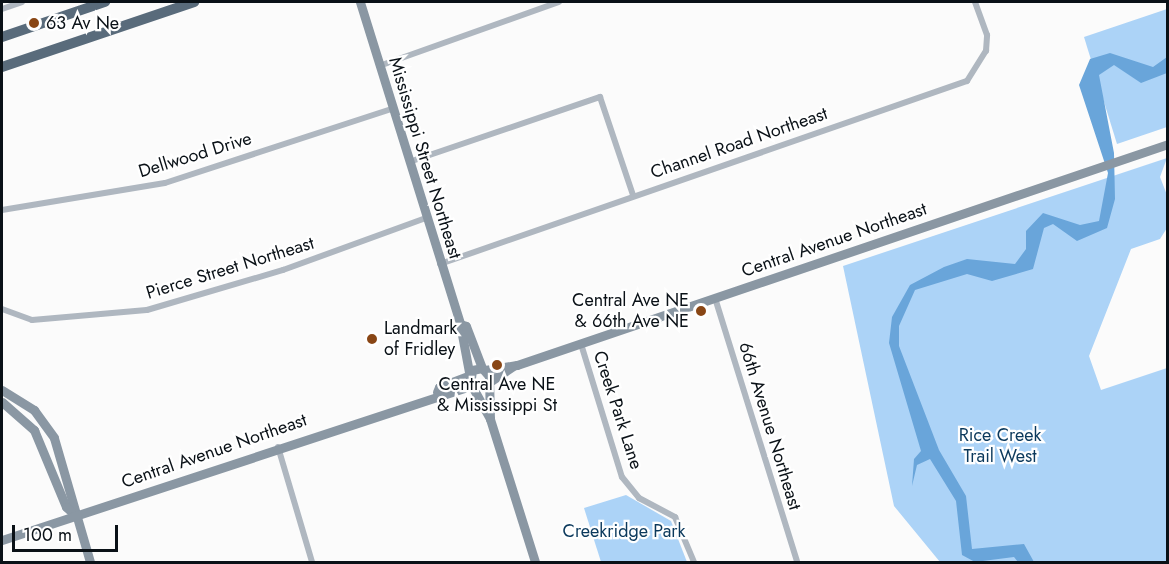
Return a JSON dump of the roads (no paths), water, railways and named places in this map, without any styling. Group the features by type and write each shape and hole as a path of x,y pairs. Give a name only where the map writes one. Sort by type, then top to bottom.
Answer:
{"highway":[{"path":"2,37 105,2"},
{"path":"2,67 194,2"}],"street":[{"path":"2,9 22,2"},
{"name":"Mississippi Street Northeast","path":"360,2 460,324 470,380 490,419 535,562"},
{"path":"379,66 559,2"},
{"name":"Channel Road Northeast","path":"440,264 633,195 967,81 986,51 987,35 975,2"},
{"path":"409,162 600,97 633,195"},
{"name":"Dellwood Drive","path":"2,210 165,183 392,109"},
{"name":"Central Avenue Northeast","path":"2,540 437,392 439,387 470,380 484,369 512,367 1167,144"},
{"name":"Pierce Street Northeast","path":"2,309 32,320 147,310 283,270 426,218"},
{"name":"66th Avenue Northeast","path":"715,297 797,562"},
{"name":"Mississippi Street Northeast","path":"460,324 466,326 484,369 490,419"},
{"name":"Creek Park Lane","path":"581,344 622,477 639,498 675,517 694,562"},
{"name":"Central Avenue Northeast","path":"487,384 512,367"},
{"path":"470,380 487,384"},
{"path":"2,390 27,404 50,430 73,494 75,515 90,562"},
{"path":"2,402 34,430 66,507 75,515"},
{"path":"278,447 312,562"}],"place":[{"name":"63 Av Ne","path":"34,23"},
{"name":"Central Ave NE & 66th Ave NE","path":"701,311"},
{"name":"Landmark of Fridley","path":"372,339"},
{"name":"Central Ave NE & Mississippi St","path":"497,365"}],"park label":[{"name":"Rice Creek Trail West","path":"1000,446"},
{"name":"Creekridge Park","path":"624,531"}]}
